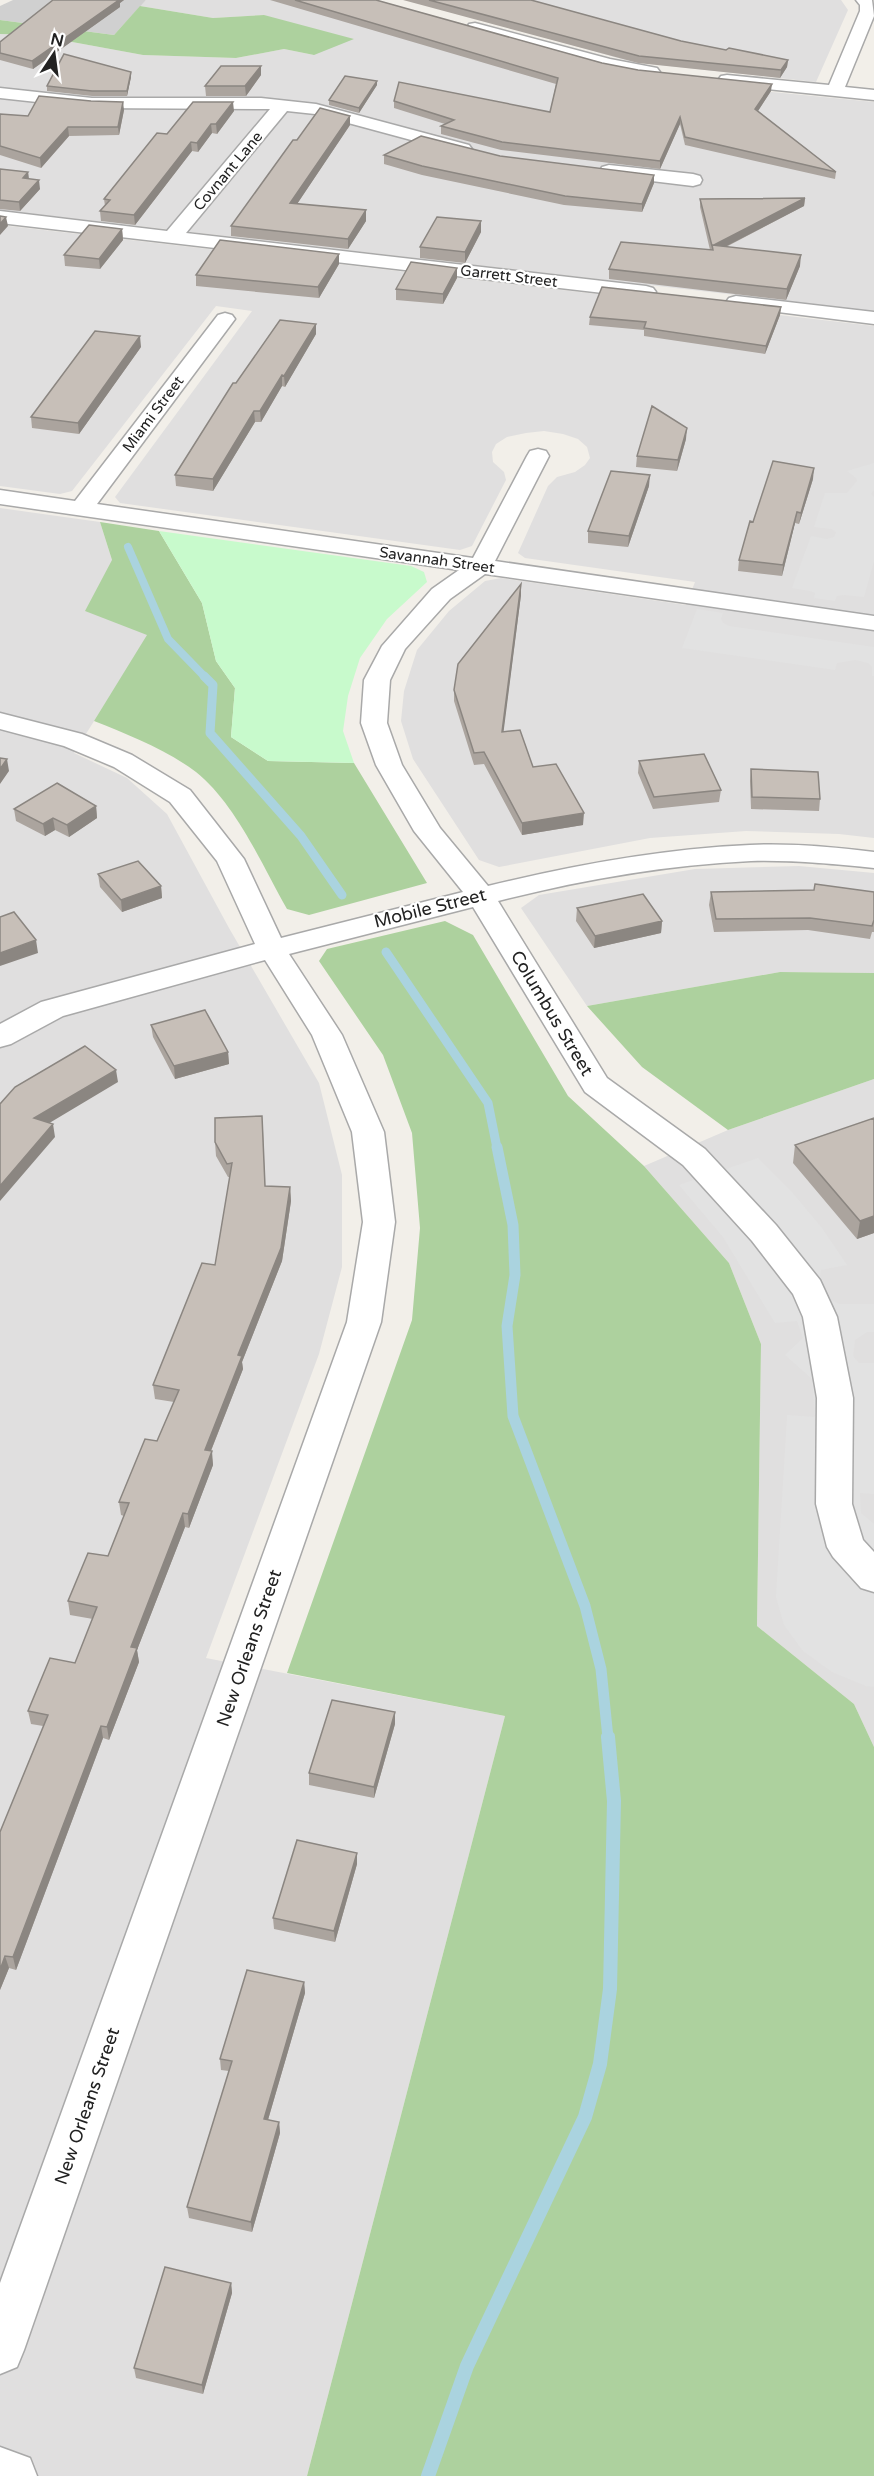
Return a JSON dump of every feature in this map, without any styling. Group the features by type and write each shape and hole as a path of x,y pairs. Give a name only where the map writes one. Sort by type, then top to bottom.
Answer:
{"street":[{"path":"835,91 868,11 868,5 864,0"},
{"path":"464,25 608,64 670,74"},
{"path":"706,78 874,95"},
{"path":"0,93 92,103 283,105 338,113 479,153"},
{"name":"Covnant Lane","path":"172,237 283,105"},
{"path":"591,169 693,180"},
{"name":"Garrett Street","path":"0,217 660,293"},
{"path":"719,300 874,318"},
{"name":"Miami Street","path":"81,509 225,319"},
{"path":"480,567 538,456"},
{"name":"Savannah Street","path":"0,497 874,623"},
{"name":"Columbus Street","path":"480,567 441,594 393,646 377,680 374,723 389,765 428,831 480,895 596,1085 694,1157 764,1233 808,1289 820,1317 835,1398 834,1504 846,1547 874,1577"},
{"name":"New Orleans Street","path":"0,722 83,744 123,761 180,796 230,859 272,949 327,1035 368,1132 379,1222 364,1322 0,2350"},
{"name":"Mobile Street","path":"0,1037 52,1009 480,895 624,867 714,854 843,855 874,860"},
{"path":"0,2472 12,2476"}],"shaded area":[{"path":"13,0 146,0 114,35 0,20 0,6"},
{"path":"146,0 359,0 661,81 874,102 874,311 0,210 0,34 34,35 143,55 236,58 284,49 314,55 264,15 213,18 140,6"},
{"path":"413,0 841,0 848,10 816,82 632,62"},
{"path":"0,225 874,326 874,838 839,834 746,831 650,838 499,867 479,860 413,759 401,721 404,691 417,650 449,611 485,581 501,578 686,605 695,582 525,558 518,553 548,486 557,477 575,472 590,458 587,447 578,439 544,431 507,437 496,444 492,452 493,462 504,472 506,480 472,546 460,550 120,503 115,497 252,311 216,306 72,491 60,494 0,486"},
{"path":"874,463 874,490 871,494 874,497 874,561 864,597 844,595 837,596 835,601 814,598 815,593 792,588 811,536 827,539 834,537 836,532 831,529 814,527 825,493 847,493 857,481 847,471"},
{"path":"0,508 100,522 112,560 148,635 74,753 127,778 167,814 229,928 319,1083 342,1175 342,1267 319,1354 206,1658 505,1716 307,2476 0,2476"},
{"path":"697,609 723,613 721,619 729,626 874,647 874,676 872,676 872,667 868,663 855,660 837,663 835,670 682,648"},
{"path":"799,866 874,873 874,973 780,972 587,1006 521,908 539,895 695,869"},
{"path":"874,1079 874,1747 854,1704 757,1626 761,1344 729,1263 644,1166 728,1130"},
{"path":"758,1158 791,1191 822,1228 847,1265 821,1270 820,1276 831,1300 839,1304 874,1304 874,1332 867,1332 855,1340 853,1356 859,1363 874,1363 874,1494 860,1493 861,1513 874,1524 874,1687 832,1672 803,1651 784,1625 776,1597 787,1415 815,1417 812,1379 785,1355 803,1338 797,1321 775,1323 723,1237 679,1185"}],"green space":[{"path":"140,6 213,18 264,15 354,39 314,55 284,49 236,58 143,55 34,35 0,34 0,20 114,35"},
{"path":"100,522 159,531 202,603 216,661 235,688 231,737 268,761 354,763 427,883 309,915 287,909 236,818 210,785 196,772 172,756 94,721 147,635 85,611 112,560"},
{"path":"159,531 411,566 424,572 427,582 387,619 360,658 348,696 343,731 354,763 268,761 231,737 235,688 216,661 202,603"},
{"path":"445,921 473,935 568,1096 644,1166 729,1263 761,1344 757,1626 854,1704 874,1747 874,2476 307,2476 505,1716 287,1673 412,1320 420,1228 412,1133 383,1055 319,961 327,949"},
{"path":"780,972 874,973 874,1079 728,1130 642,1067 587,1006"}],"building":[{"path":"53,0 119,0 32,61 0,53 0,42"},
{"path":"295,0 376,0 602,63 638,70 772,84 755,109 836,172 685,137 680,117 660,161 502,142 441,126 454,120 394,101 399,82 550,112 558,78"},
{"path":"429,0 531,0 681,41 788,60 781,70 639,56"},
{"path":"64,54 131,72 127,91 92,91 47,86"},
{"path":"221,66 261,66 245,86 205,86"},
{"path":"345,76 377,81 359,108 329,100"},
{"path":"39,96 123,102 118,127 68,127 40,158 0,146 0,114 28,116"},
{"path":"193,102 233,102 216,124 211,124 197,143 191,142 134,215 100,211 110,200 104,199 157,133 167,134"},
{"path":"320,108 350,116 290,203 366,210 348,239 231,226 293,140 297,140"},
{"path":"421,136 500,156 654,175 642,204 565,196 422,166 384,155"},
{"path":"0,169 28,172 23,178 39,180 19,202 0,200"},
{"path":"805,198 712,246 700,199"},
{"path":"0,216 6,217 0,224"},
{"path":"437,217 481,221 465,252 420,247"},
{"path":"89,225 122,229 99,259 64,255"},
{"path":"220,240 339,254 318,287 196,275"},
{"path":"621,242 713,250 712,245 801,255 787,289 609,269"},
{"path":"411,262 457,268 443,294 396,289"},
{"path":"602,287 781,307 766,346 644,328 646,322 590,317"},
{"path":"280,320 316,324 260,411 254,411 213,479 175,475 233,383 236,383"},
{"path":"95,331 140,336 78,423 31,417"},
{"path":"652,406 687,428 678,460 637,456"},
{"path":"773,461 814,468 801,513 797,512 783,565 739,560 750,521 753,522"},
{"path":"611,471 650,475 629,536 588,531"},
{"path":"521,584 502,732 520,730 533,767 556,764 584,813 522,823 484,752 474,753 454,690 458,664"},
{"path":"704,754 721,790 654,797 639,761"},
{"path":"0,758 7,759 0,769"},
{"path":"751,769 818,772 820,799 752,797"},
{"path":"57,783 96,806 67,825 53,818 43,824 14,809"},
{"path":"138,861 161,886 121,900 98,874"},
{"path":"815,884 874,892 872,926 810,918 716,919 711,892 814,890"},
{"path":"643,894 662,921 595,936 577,908"},
{"path":"14,912 36,940 0,953 0,917"},
{"path":"205,1010 228,1052 174,1066 151,1025"},
{"path":"85,1046 116,1070 34,1118 53,1124 0,1186 0,1104 15,1087"},
{"path":"262,1116 265,1186 290,1187 281,1248 238,1355 242,1356 205,1450 212,1451 188,1514 183,1513 131,1647 137,1648 107,1727 101,1726 13,1957 5,1956 0,1970 0,1832 48,1715 28,1711 50,1658 75,1663 97,1607 68,1601 88,1553 108,1556 129,1503 119,1502 145,1439 157,1441 179,1390 153,1385 202,1263 215,1265 232,1163 227,1164 215,1142 215,1118"},
{"path":"874,1118 874,1216 860,1221 795,1145"},
{"path":"332,1700 395,1712 374,1787 309,1773"},
{"path":"297,1840 357,1853 334,1931 273,1918"},
{"path":"247,1970 304,1982 264,2119 279,2122 251,2222 187,2207 232,2061 220,2059"},
{"path":"165,2267 231,2283 202,2385 134,2368"}],"waterway":[{"path":"128,547 168,639 205,677"},
{"path":"205,677 213,685 210,733 301,836 342,895"},
{"path":"386,952 488,1103 497,1148"},
{"path":"497,1147 513,1225 515,1275 507,1326 513,1416 585,1606 601,1669 608,1738"},
{"path":"428,2476 467,2366 585,2117 600,2064 610,1989 614,1801 608,1737"}]}
